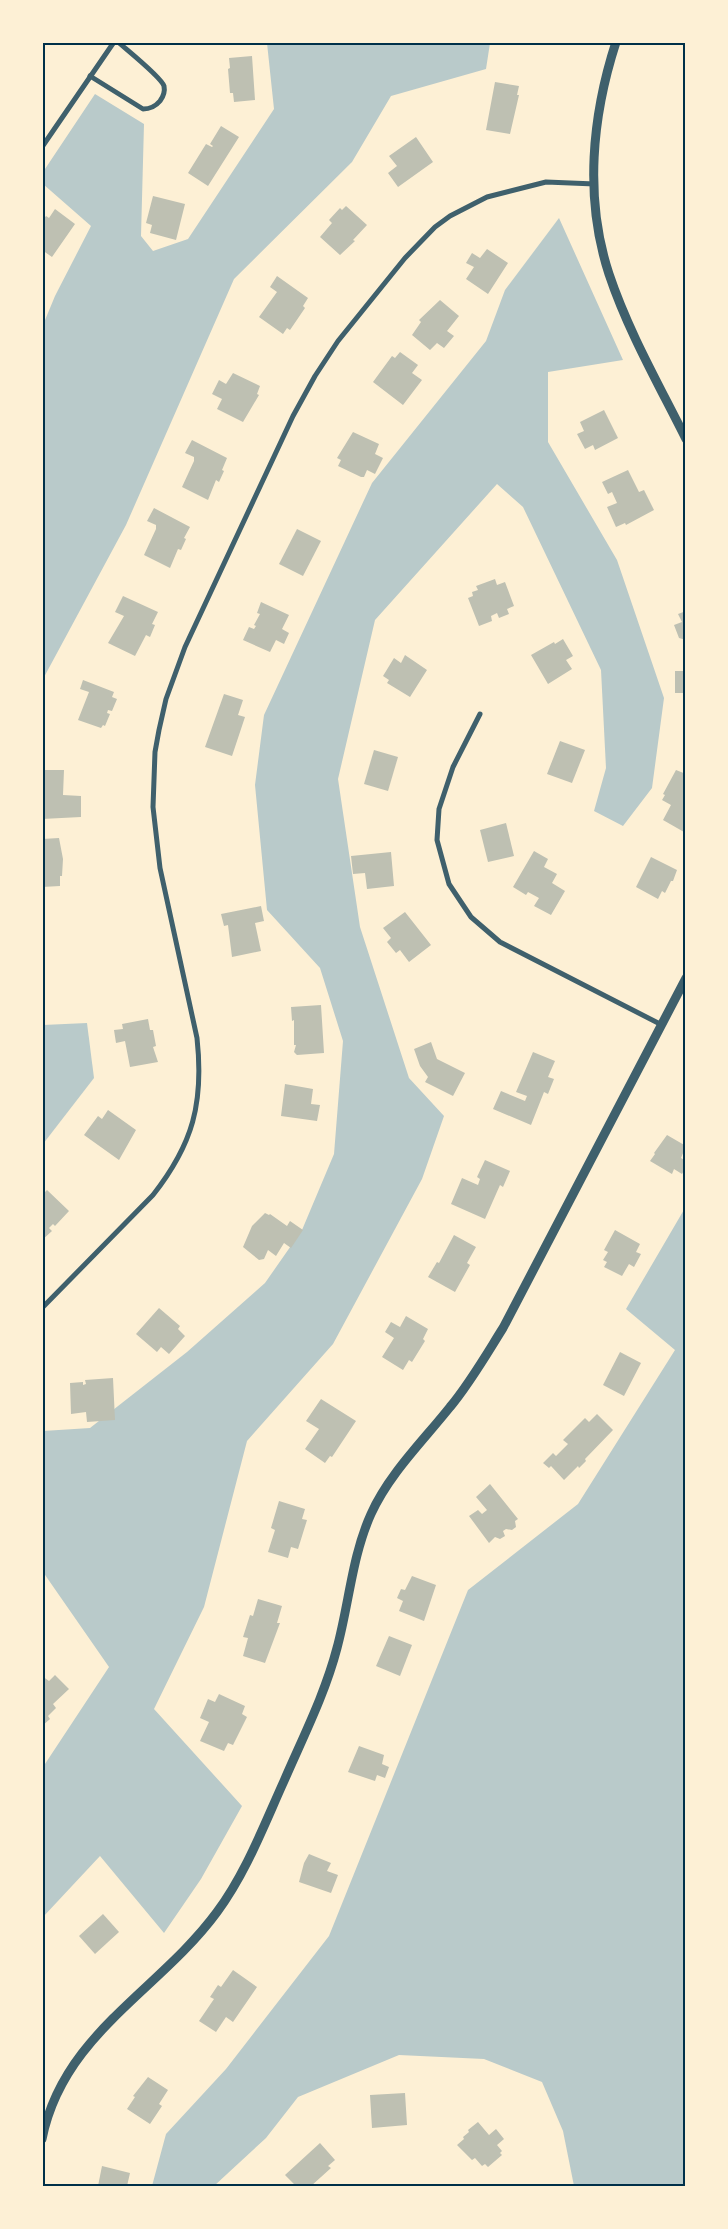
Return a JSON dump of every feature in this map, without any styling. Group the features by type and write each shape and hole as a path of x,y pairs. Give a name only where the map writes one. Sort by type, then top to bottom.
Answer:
{"street":[{"path":"42,147 90,76 116,42 158,78 164,86 164,94 149,109 143,109 90,76"},
{"path":"616,42 599,104 594,143 594,184 601,243 608,272 621,306 686,439"},
{"path":"42,1308 153,1196 168,1176 178,1158 195,1120 200,1080 198,1047 156,842 152,806 155,752 166,699 184,647 293,416 315,376 338,341 405,258 435,227 468,206 508,190 546,182 594,184"},
{"path":"480,714 453,767 439,809 438,840 449,884 471,917 500,942 662,1024"},
{"path":"42,2139 60,2087 92,2038 124,2004 190,1944 216,1913 228,1895 258,1840 324,1689 338,1645 355,1564 372,1512 388,1483 468,1383 503,1328 686,978"}],"shaded area":[{"path":"267,43 490,43 486,69 391,96 352,162 234,279 126,525 43,679 43,325 55,296 91,226 43,184 43,172 95,94 144,124 141,236 153,251 188,239 274,109"},
{"path":"559,218 623,360 548,372 548,442 617,560 664,698 652,788 623,826 594,811 606,768 601,670 523,507 497,484 375,620 338,779 360,927 409,1078 444,1116 422,1179 333,1344 247,1441 204,1607 154,1709 242,1806 201,1879 164,1933 100,1856 43,1917 43,1767 109,1667 43,1572 43,1431 90,1428 187,1352 265,1283 302,1230 334,1154 343,1041 320,968 267,910 255,785 264,715 372,483 486,341 505,290"},
{"path":"87,1023 94,1078 43,1144 43,1025"},
{"path":"685,1208 685,2186 574,2186 563,2131 542,2082 484,2059 399,2055 298,2097 266,2138 214,2186 152,2186 166,2134 226,2069 329,1936 468,1590 578,1504 675,1350 626,1309"}],"building":[{"path":"252,56 255,100 234,102 233,93 230,93 229,58"},
{"path":"495,82 519,86 517,95 519,95 510,134 486,130"},
{"path":"221,126 239,137 208,186 188,173 206,144 213,146 210,144"},
{"path":"416,137 433,162 398,187 388,173 397,166 389,156"},
{"path":"153,196 185,204 176,240 150,233 152,225 146,223"},
{"path":"346,206 367,225 353,240 355,241 340,255 320,237 332,223 329,220 340,208 342,210"},
{"path":"55,209 75,224 52,257 42,250 42,221 46,216 49,218"},
{"path":"487,249 508,263 488,294 466,279 474,267 466,263 472,253 480,258"},
{"path":"277,276 308,298 303,306 305,308 290,330 287,328 283,334 259,317 277,292 270,287"},
{"path":"440,300 459,316 447,331 454,336 444,348 437,343 430,350 412,335 421,322 419,320"},
{"path":"400,352 418,365 412,373 422,380 403,405 373,382 392,356 395,358"},
{"path":"233,373 260,386 257,394 259,395 243,422 217,409 222,399 212,394 219,380 226,384"},
{"path":"604,410 618,438 595,450 593,445 585,449 577,434 584,431 580,422"},
{"path":"353,432 379,444 375,454 383,458 375,474 367,470 364,477 361,477 338,466 341,460 337,458"},
{"path":"192,440 227,458 222,470 224,471 219,482 216,480 208,500 182,487 194,461 194,457 185,453"},
{"path":"628,470 639,492 644,490 654,510 626,525 625,523 616,527 607,507 617,503 612,492 608,494 602,482"},
{"path":"154,508 190,527 184,538 186,539 181,550 178,549 170,568 144,555 156,529 156,525 147,521"},
{"path":"297,529 321,541 303,576 279,564"},
{"path":"495,579 497,585 505,582 514,606 507,609 509,614 499,618 497,613 491,616 492,621 479,626 468,598 473,596 472,592 478,590 476,586"},
{"path":"123,596 158,612 152,624 155,625 150,637 146,635 135,656 108,643 124,616 115,612"},
{"path":"261,602 289,615 282,629 289,633 284,644 276,640 270,652 243,640 249,627 254,629 256,626 254,625 260,614 257,613"},
{"path":"686,611 686,640 679,638 674,625 682,622 678,614"},
{"path":"563,639 573,656 566,660 572,669 548,684 531,655"},
{"path":"405,655 427,670 410,697 387,683 389,680 383,676 394,658 401,663"},
{"path":"675,671 686,671 686,693 675,693"},
{"path":"83,680 114,692 112,697 117,699 112,711 108,710 107,713 110,714 105,726 103,725 101,728 78,720 89,692 80,689"},
{"path":"224,694 243,700 238,715 245,717 232,756 205,747"},
{"path":"560,741 585,750 572,783 547,774"},
{"path":"374,750 398,757 388,791 364,784"},
{"path":"42,770 64,770 63,795 81,796 81,817 42,819"},
{"path":"676,770 686,774 684,832 663,820 671,805 662,800 665,795 663,794"},
{"path":"506,823 514,856 488,862 480,830"},
{"path":"59,838 63,859 60,886 42,887 42,839"},
{"path":"534,851 548,859 544,867 557,874 552,883 565,891 551,915 534,906 539,898 528,892 526,895 513,887"},
{"path":"391,852 394,886 367,889 365,873 353,874 351,856"},
{"path":"651,857 677,870 673,881 671,881 665,893 662,891 658,899 636,887"},
{"path":"261,906 264,921 255,923 261,951 232,957 228,925 224,926 221,914"},
{"path":"405,912 431,945 409,962 400,950 396,953 387,942 391,938 383,928"},
{"path":"321,1005 324,1053 297,1055 294,1052 296,1045 294,1045 294,1020 292,1021 291,1007"},
{"path":"148,1019 150,1030 153,1030 156,1046 153,1047 158,1062 130,1067 125,1041 116,1043 114,1030 123,1029 122,1024"},
{"path":"431,1042 437,1059 465,1073 453,1096 425,1082 428,1077 420,1066 414,1049"},
{"path":"533,1052 555,1061 548,1077 554,1079 548,1094 544,1092 531,1125 493,1109 501,1091 525,1101 527,1096 516,1092"},
{"path":"285,1084 313,1089 311,1104 320,1105 317,1121 281,1116"},
{"path":"108,1110 136,1130 119,1160 84,1135 98,1116 102,1119"},
{"path":"667,1135 686,1146 681,1158 686,1161 686,1167 682,1174 674,1169 672,1174 650,1161"},
{"path":"485,1160 510,1171 503,1187 500,1185 485,1219 451,1204 462,1178 478,1185 480,1179 477,1177"},
{"path":"47,1190 69,1211 55,1226 53,1224 49,1228 52,1231 42,1240 42,1195"},
{"path":"265,1213 270,1214 287,1226 290,1221 303,1230 291,1248 284,1243 276,1256 268,1250 264,1259 259,1260 243,1247 252,1226"},
{"path":"615,1230 640,1244 636,1252 641,1254 634,1267 629,1264 622,1276 604,1267 607,1262 603,1260 608,1252 604,1250"},
{"path":"454,1235 476,1247 467,1263 470,1265 455,1292 428,1277 437,1262 439,1263"},
{"path":"159,1308 180,1326 178,1329 185,1336 169,1354 161,1347 157,1352 136,1334"},
{"path":"406,1316 428,1329 423,1339 425,1341 412,1362 409,1360 403,1370 382,1357 394,1338 385,1332 391,1322 400,1327"},
{"path":"620,1352 641,1363 624,1396 603,1385"},
{"path":"113,1378 115,1420 87,1422 86,1412 71,1414 70,1383 83,1382 83,1385 86,1384 85,1380"},
{"path":"321,1399 356,1421 332,1457 330,1456 325,1463 305,1449 319,1429 306,1421"},
{"path":"597,1414 613,1430 585,1459 586,1461 564,1480 551,1466 549,1468 543,1463 553,1453 556,1456 568,1444 563,1440 585,1418 589,1422"},
{"path":"490,1484 518,1519 515,1521 516,1527 512,1530 506,1529 503,1531 505,1536 500,1539 495,1537 489,1543 469,1516 478,1510 482,1514 487,1510 476,1497"},
{"path":"279,1501 305,1509 302,1519 307,1520 298,1549 291,1547 288,1558 268,1552 275,1530 271,1528"},
{"path":"412,1576 436,1585 424,1621 399,1611 403,1601 397,1598 401,1589 405,1590"},
{"path":"258,1599 282,1606 277,1623 280,1623 265,1663 243,1656 248,1638 243,1637 250,1615 253,1616"},
{"path":"389,1636 412,1645 400,1676 376,1666"},
{"path":"55,1675 69,1689 53,1704 56,1708 48,1716 50,1719 42,1726 42,1676 49,1681"},
{"path":"219,1694 245,1706 242,1714 247,1717 233,1745 228,1743 224,1751 200,1741 209,1722 200,1718 208,1699 215,1702"},
{"path":"359,1746 384,1755 382,1764 389,1767 385,1778 377,1775 375,1781 348,1772"},
{"path":"309,1854 331,1863 327,1871 338,1875 331,1893 299,1882 304,1863"},
{"path":"103,1914 119,1932 95,1954 79,1936"},
{"path":"233,1970 257,1987 233,2022 226,2017 216,2032 199,2021 214,1999 210,1997 218,1985 221,1987"},
{"path":"148,2077 168,2090 159,2104 162,2106 150,2124 127,2109 135,2097 133,2096"},
{"path":"405,2093 407,2125 372,2128 370,2095"},
{"path":"478,2122 489,2135 496,2129 504,2139 497,2145 502,2151 500,2153 502,2155 488,2167 485,2164 482,2166 475,2158 472,2160 457,2145 464,2139 463,2137 469,2132 468,2130"},
{"path":"320,2143 335,2160 328,2166 331,2168 311,2186 296,2186 285,2175"},
{"path":"102,2166 130,2173 127,2186 98,2186"}]}
